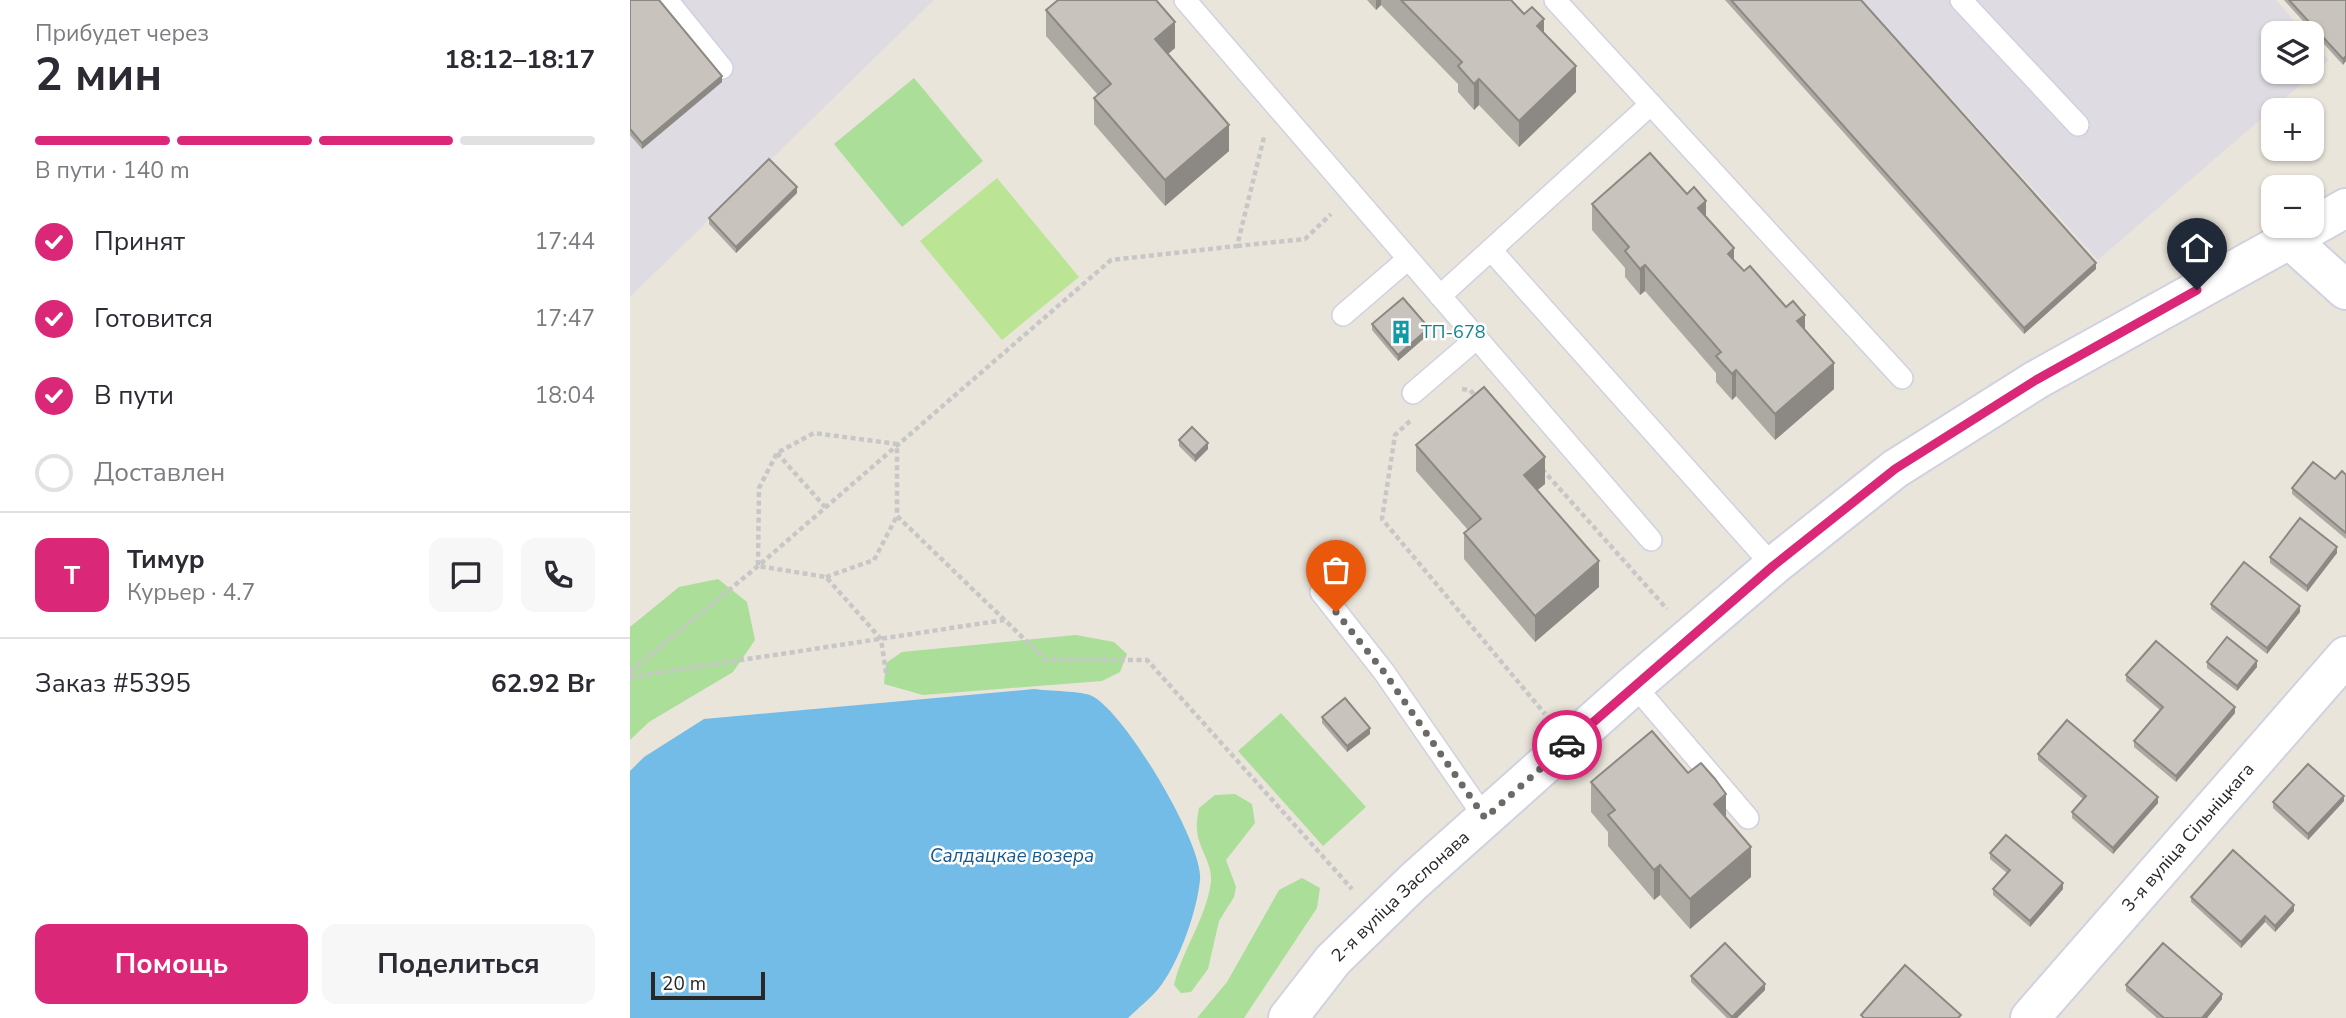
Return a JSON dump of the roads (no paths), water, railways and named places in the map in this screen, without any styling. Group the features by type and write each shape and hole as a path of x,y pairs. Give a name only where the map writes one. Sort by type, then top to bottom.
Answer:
{"main road":[{"name":"2-я вуліца Заслонава","path":"1288,1018 1334,960 1413,882 1634,685 1773,566 1895,469 2036,380 2346,208"},
{"path":"2289,239 2346,290"},
{"name":"3-я вуліца Сільніцкага","path":"2030,1018 2346,656"}],"lane":[{"path":"667,0 722,68"},
{"path":"1185,0 1651,540"},
{"path":"1555,0 1902,378"},
{"path":"1961,0 2078,125"},
{"path":"1440,296 1651,104"},
{"path":"1491,250 1773,566"},
{"path":"1343,315 1408,259"},
{"path":"1413,393 1477,338"},
{"path":"1321,592 1384,672 1485,818"},
{"path":"1634,685 1748,818"}],"water":[{"name":"Салдацкае возера","path":"1034,689 1087,694 1106,707 1142,752 1160,781 1198,863 1198,892 1181,948 1169,974 1158,989 1128,1018 630,1018 630,771 644,757 704,719"}],"place":[{"name":"ТП-678","path":"1401,332"}]}
